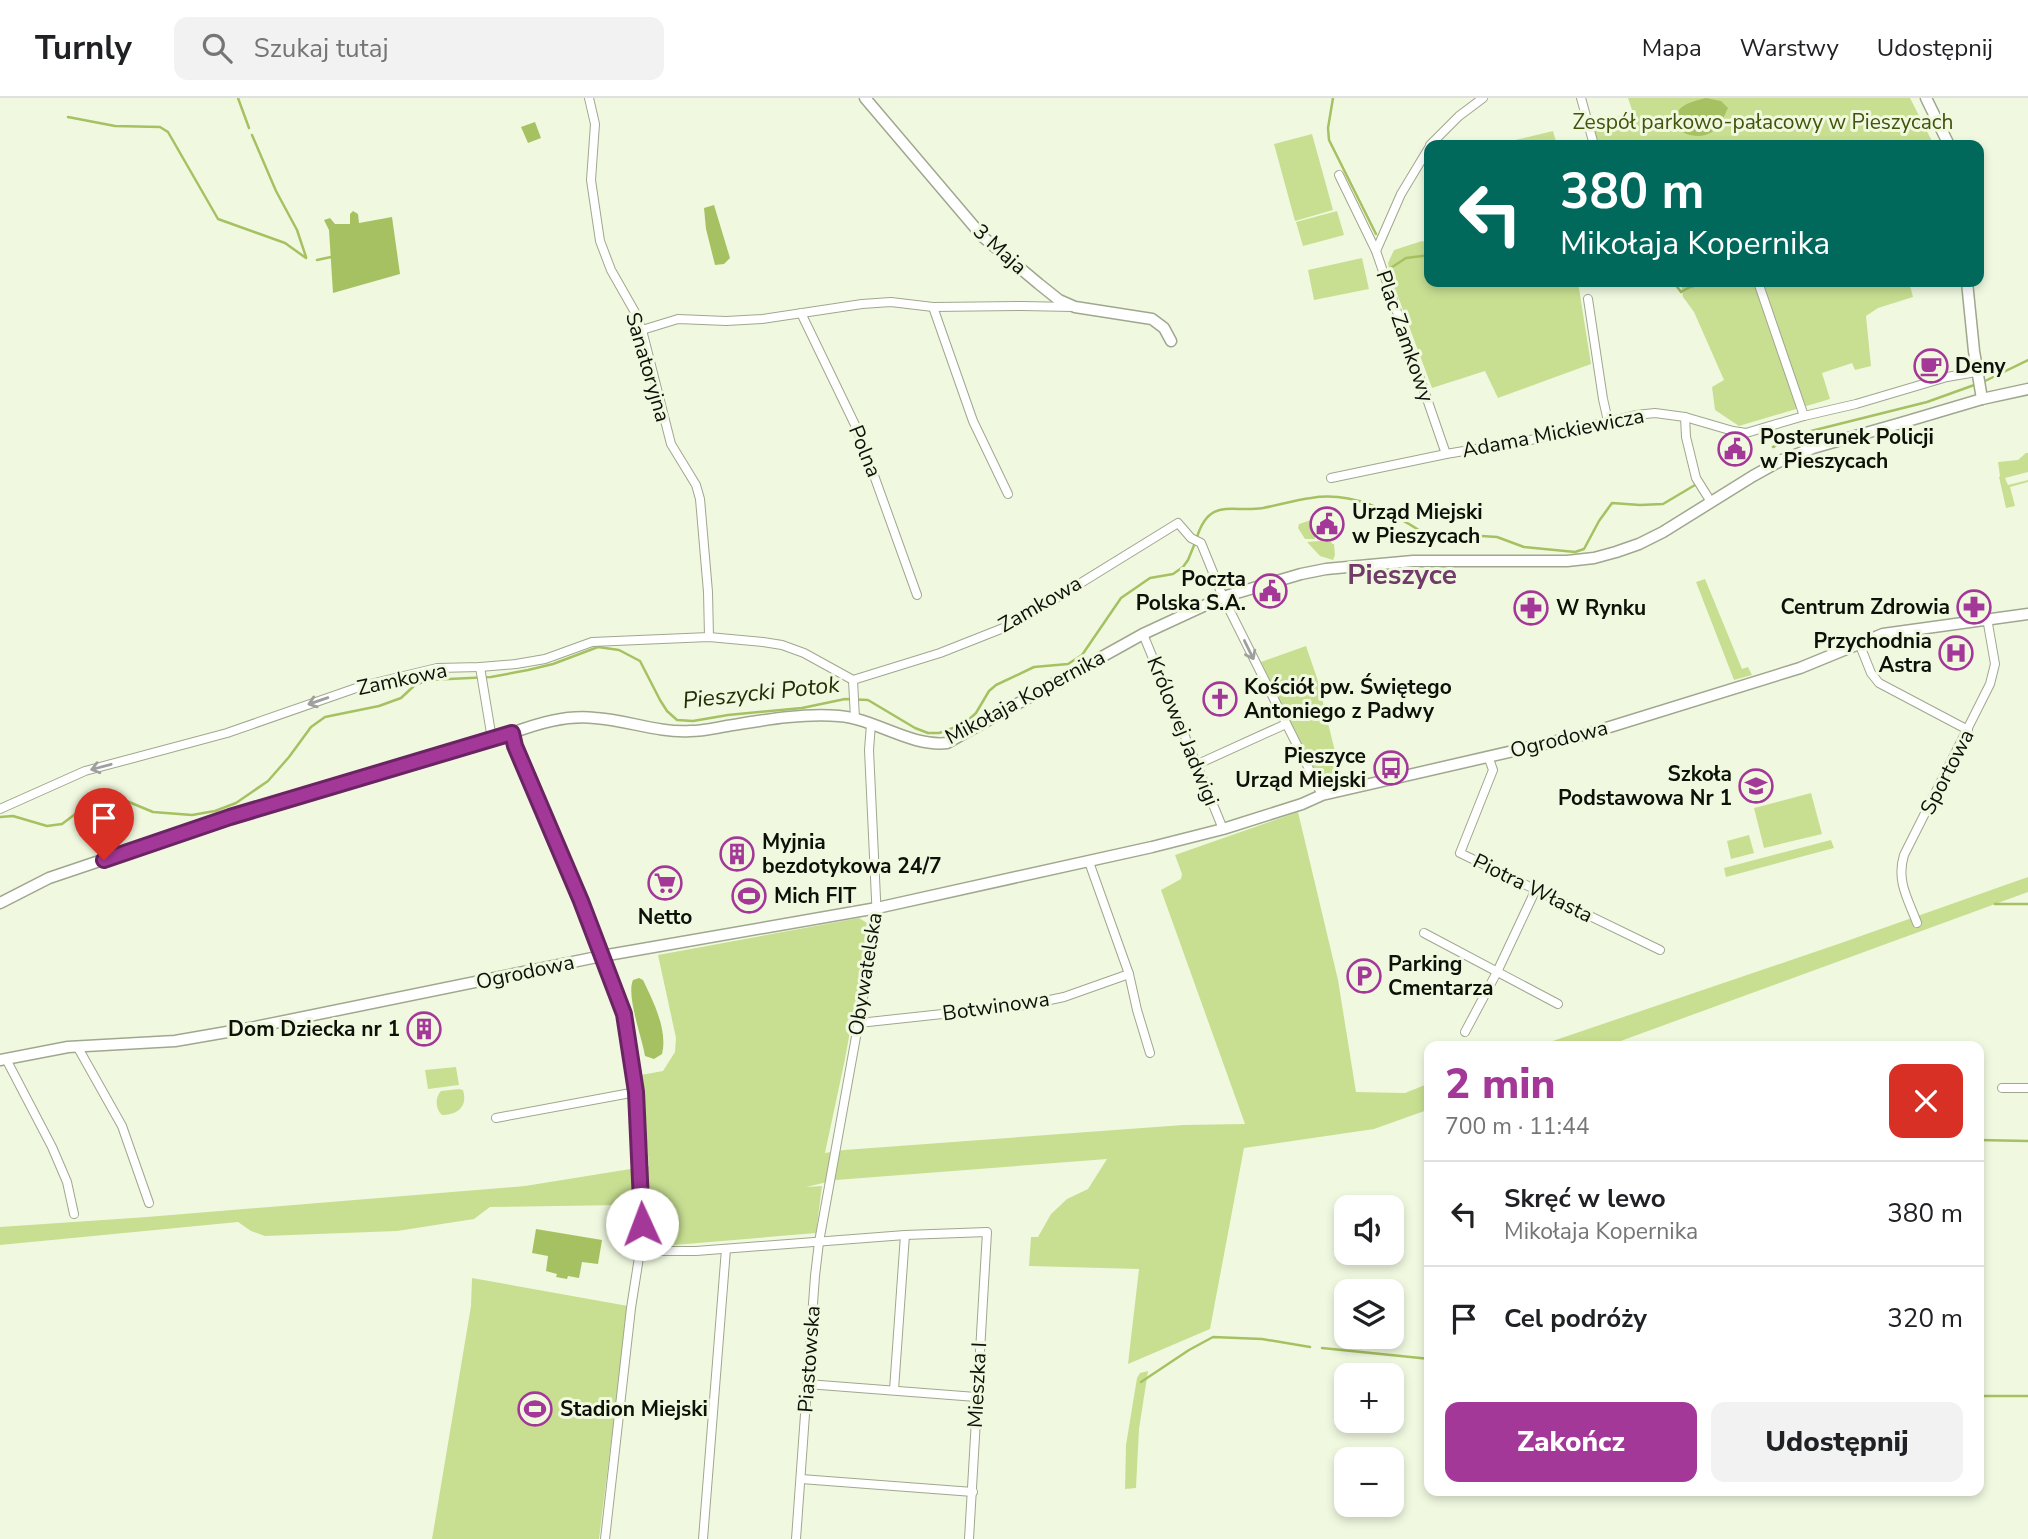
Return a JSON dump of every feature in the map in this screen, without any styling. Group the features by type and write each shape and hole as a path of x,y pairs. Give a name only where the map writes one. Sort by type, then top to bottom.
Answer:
{"street":[{"name":"Sanatoryjna","path":"589,98 595,124 591,180 600,240 611,270 642,330 671,444 696,485 700,499 709,637"},
{"name":"3 Maja","path":"864,98 983,237 1059,300 1076,307 1153,319 1164,328 1171,341"},
{"name":"Plac Zamkowy","path":"1435,140 1459,116 1483,98"},
{"path":"1581,98 1593,140"},
{"path":"1926,98 1947,140"},
{"name":"Plac Zamkowy","path":"1424,155 1401,194 1376,251 1446,454"},
{"path":"1339,175 1376,251"},
{"path":"1759,287 1804,416"},
{"path":"1968,287 1981,397"},
{"path":"1588,299 1608,421"},
{"path":"642,330 678,319 744,321 891,302 933,307 1076,307"},
{"path":"933,307 973,421 1008,494"},
{"name":"Polna","path":"801,313 858,431 917,595"},
{"name":"Adama Mickiewicza","path":"1331,478 1536,439 1636,415 1655,413 1685,417 1746,433 1947,377 1977,374"},
{"name":"Mikołaja Kopernika","path":"0,903 49,878 230,817 547,721 597,718 690,732 765,720 839,716 924,742 947,743 1143,634 1223,597 1316,570 1413,561 1558,561 1594,558 1639,544 1678,523 1708,497 1813,448 1981,397 2028,389"},
{"path":"1685,417 1686,437 1696,478 1708,497"},
{"name":"Zamkowa","path":"0,809 85,771 227,733 362,686 437,668 480,669 545,659 592,642 735,638 782,645 804,653 853,680 940,653 1016,623 1178,523 1191,538 1201,543 1223,597"},
{"path":"1223,597 1322,795"},
{"name":"Ogrodowa","path":"3,1059 77,1046 175,1041 250,1028 603,956 877,908 1089,862 1223,829 1322,795 1587,734 1800,668 1883,634 2028,614"},
{"name":"Sportowa","path":"1917,923 1905,893 1900,869 1904,855 1990,684 1995,664 1987,618"},
{"name":"Królowej Jadwigi","path":"1143,634 1223,829"},
{"path":"1859,643 1871,673 1879,683 1968,730"},
{"path":"480,669 492,739"},
{"path":"853,680 855,719"},
{"name":"Obywatelska","path":"830,1180 877,920 870,724"},
{"path":"1198,764 1286,724"},
{"path":"512,733 624,1014 636,1092 642,1224 604,1539"},
{"name":"Piotra Własta","path":"1488,756 1493,770 1460,852 1660,950"},
{"path":"1089,862 1129,974 1150,1052"},
{"path":"1465,1032 1536,890"},
{"path":"1424,933 1558,1004"},
{"name":"Botwinowa","path":"859,1023 1026,1005 1064,997 1129,974"},
{"path":"77,1046 122,1126 149,1203"},
{"path":"3,1059 52,1147 67,1182 74,1214"},
{"path":"2002,1088 2028,1088"},
{"path":"496,1118 636,1092"},
{"name":"Piastowska","path":"796,1539 819,1242 830,1180"},
{"name":"Mieszka I","path":"905,1235 987,1231 969,1539"},
{"path":"640,1251 696,1251 905,1235 894,1390"},
{"path":"703,1539 726,1249"},
{"path":"807,1384 976,1397"},
{"path":"800,1479 973,1492"}],"green space":[{"name":"Zespół parkowo-pałacowy w Pieszycach","path":"1628,98 1910,98 1931,140 1597,140 1592,123 1633,113"},
{"path":"1553,131 1556,140 1516,140"},
{"path":"1312,134 1333,210 1295,221 1274,144"},
{"path":"1337,211 1344,235 1303,246 1296,222"},
{"path":"1424,242 1424,287 1579,287 1591,364 1498,398 1485,371 1432,388 1391,278 1388,263 1394,250"},
{"path":"1362,258 1369,289 1314,300 1308,270"},
{"path":"1682,287 1910,287 1913,297 1878,308 1866,316 1871,366 1855,370 1852,363 1822,373 1830,399 1739,426 1715,410 1712,387 1724,380 1694,312 1683,297"},
{"path":"2026,453 2028,472 2005,478 2008,485 2028,482 2010,487 2015,506 2006,508 1998,462 2018,460"},
{"path":"1311,520 1314,533 1333,532 1333,537 1319,539 1318,535 1315,535 1315,539 1305,539 1298,528 1299,524"},
{"path":"1331,540 1334,544 1333,560 1320,556 1307,542"},
{"path":"1705,579 1742,669 1748,667 1752,675 1734,680 1696,582"},
{"path":"1306,646 1317,678 1342,780 1322,786 1261,662"},
{"path":"1811,793 1822,834 1764,848 1754,808"},
{"path":"1298,812 1338,980 1356,1092 1405,1093 1424,1085 1424,1111 1374,1129 1244,1148 1210,1329 1128,1364 1139,1269 1029,1266 1031,1237 1038,1237 1051,1214 1067,1199 1088,1189 1107,1159 836,1180 806,1187 822,1186 816,1233 650,1247 647,1242 646,1203 628,1208 622,1205 490,1207 474,1219 397,1231 265,1236 238,1222 0,1245 0,1227 525,1186 649,1166 641,1075 663,1071 675,1052 676,1038 658,955 859,918 867,923 861,971 825,1153 1183,1125 1245,1124 1161,890 1181,879 1182,874 1175,855"},
{"path":"1749,835 1754,853 1731,859 1727,841"},
{"path":"1831,840 1834,848 1726,877 1724,868"},
{"path":"2028,877 2028,892 1621,1041 1553,1041"},
{"path":"456,1067 459,1085 428,1089 425,1070"},
{"path":"463,1090 463,1105 453,1113 442,1115 437,1106 439,1094 441,1091"},
{"name":"Stadion Miejski","path":"472,1278 628,1306 599,1539 432,1539 471,1306"},
{"path":"1148,1371 1139,1429 1136,1488 1125,1489 1126,1445 1137,1378 1140,1373"}],"shaded area":[{"path":"1706,98 1721,101 1728,108 1715,130 1697,136 1682,132 1674,126 1679,109"},
{"path":"535,122 541,138 528,143 521,127"},
{"path":"714,205 730,258 724,264 715,265 704,208"},
{"path":"353,211 358,214 359,223 392,217 400,274 333,293 329,230 324,220 330,218 335,224 350,224 350,214"},
{"path":"633,980 643,980 655,1006 663,1035 662,1054 654,1059 645,1056 633,1006 631,987"},
{"path":"536,1229 602,1240 598,1264 582,1262 579,1278 556,1277 557,1274 546,1271 548,1256 532,1253"}],"waterway":[{"path":"238,98 249,128"},
{"path":"1333,98 1328,128 1329,140 1376,234"},
{"path":"68,117 115,126 160,127 168,132 218,219 285,243 306,258"},
{"path":"252,135 276,191 297,230 306,257"},
{"path":"1386,271 1406,258 1424,256"},
{"path":"317,260 331,257"},
{"path":"1677,287 1681,292 1690,287"},
{"name":"Pieszycki Potok","path":"1983,382 2028,360"},
{"name":"Pieszycki Potok","path":"1773,447 1803,433 1927,402 1977,384"},
{"name":"Pieszycki Potok","path":"1466,535 1497,537 1524,547 1575,552 1584,549 1612,503 1663,504 1695,485"},
{"name":"Pieszycki Potok","path":"1197,537 1208,516 1223,509 1263,508 1326,497 1341,497 1370,504 1422,532"},
{"name":"Pieszycki Potok","path":"0,817 13,816 47,826 62,824 90,803 105,797 117,797 153,812 192,815 215,811 236,803 268,781 311,727 325,717 379,706 401,698 415,685 428,680 491,677 528,670 553,664 598,647 619,650 640,661 660,700 677,720 693,721 802,708 845,699 868,700 915,728 928,733 939,733 964,724 976,713 989,691 996,685 1034,667 1068,664 1082,655 1121,598 1150,578 1173,574 1183,567 1195,543"},
{"path":"1995,904 2028,904"},
{"path":"1984,1140 2028,1141"},
{"path":"1141,1382 1213,1337 1262,1339 1310,1347"},
{"path":"1322,1348 1424,1358"},
{"path":"1984,1396 2028,1396"}],"place":[{"name":"Deny","path":"1931,366"},
{"name":"Posterunek Policji w Pieszycach","path":"1735,449"},
{"name":"Urząd Miejski w Pieszycach","path":"1327,524"},
{"name":"Poczta Polska S.A.","path":"1270,591"},
{"name":"Centrum Zdrowia","path":"1974,607"},
{"name":"W Rynku","path":"1531,608"},
{"name":"Przychodnia Astra","path":"1956,653"},
{"name":"Kościół pw. Świętego Antoniego z Padwy","path":"1220,699"},
{"name":"Pieszyce Urząd Miejski","path":"1391,768"},
{"name":"Szkoła Podstawowa Nr 1","path":"1756,786"},
{"name":"Myjnia bezdotykowa 24/7","path":"737,854"},
{"name":"Netto","path":"665,883"},
{"name":"Mich FIT","path":"749,896"},
{"name":"Parking Cmentarza","path":"1364,976"},
{"name":"Dom Dziecka nr 1","path":"424,1029"},
{"name":"Stadion Miejski","path":"535,1409"}],"district":[{"name":"Pieszyce","path":"1402,574"}],"route":[{"path":"104,860 230,817 512,733 624,1014 636,1092 642,1224"}]}
